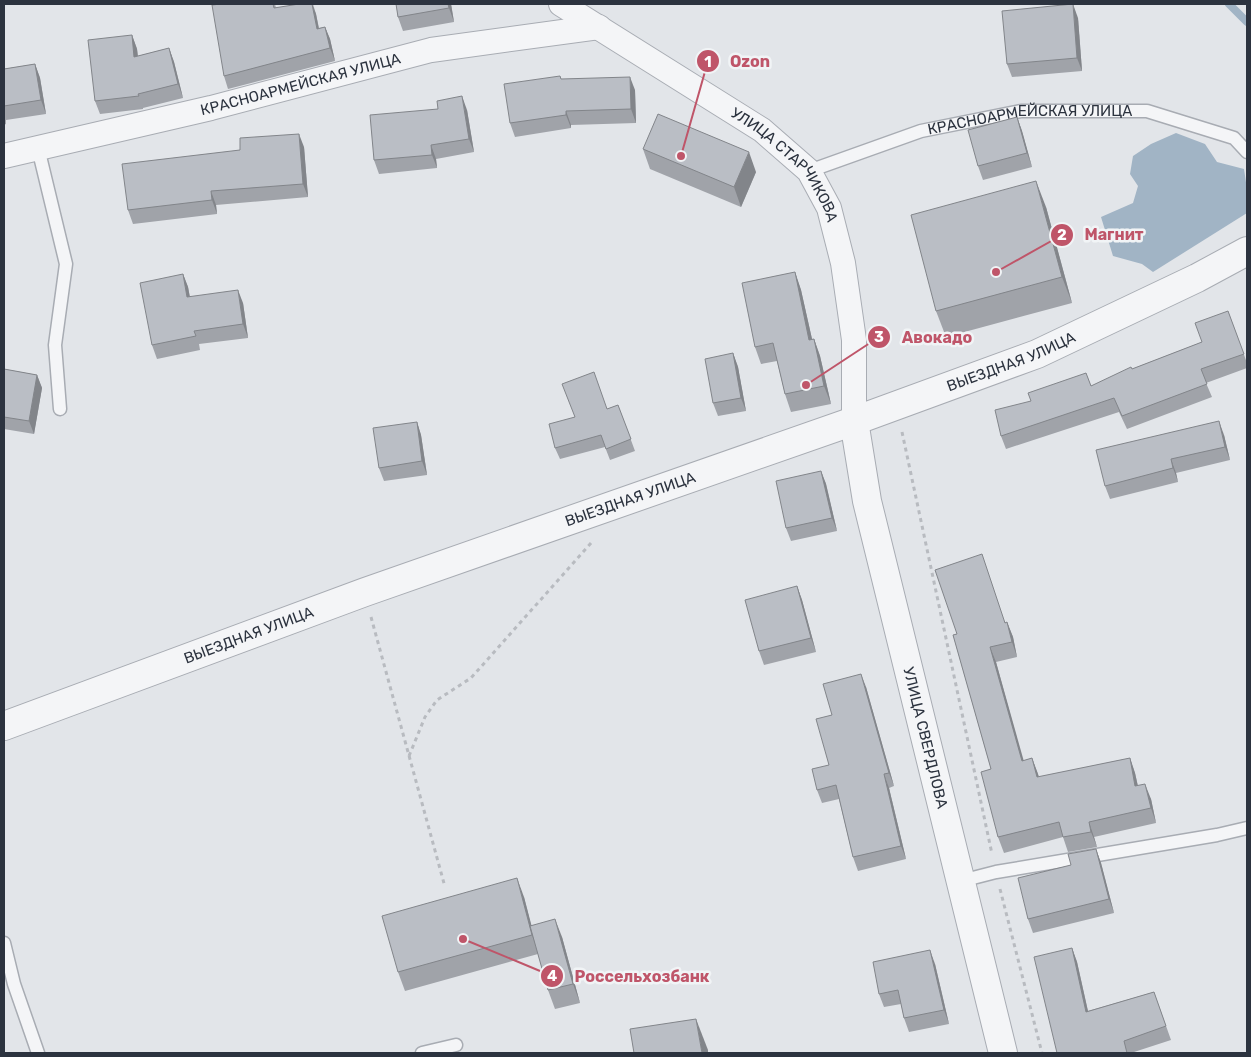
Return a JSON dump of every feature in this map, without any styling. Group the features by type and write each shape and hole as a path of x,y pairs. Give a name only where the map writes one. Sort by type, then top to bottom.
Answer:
{"street":[{"name":"УЛИЦА СТАРЧИКОВА","path":"561,4 762,130 809,172 829,208 844,263 854,340 854,421"},
{"name":"КРАСНОАРМЕЙСКАЯ УЛИЦА","path":"4,156 211,108 431,50 599,27"},
{"name":"ВЫЕЗДНАЯ УЛИЦА","path":"4,726 364,592 854,421 1038,354 1197,278 1247,250"},
{"name":"УЛИЦА СВЕРДЛОВА","path":"854,421 867,501 1003,1053"}],"lane":[{"name":"КРАСНОАРМЕЙСКАЯ УЛИЦА","path":"809,172 922,131 1021,112 1147,111 1234,138 1247,152"},
{"path":"38,148 66,264 55,345 60,409"},
{"path":"961,881 996,872 1218,835 1247,828"},
{"path":"4,943 14,984 38,1053"},
{"path":"422,1053 456,1045"}],"path":[{"path":"896,406 996,872 1042,1053"},
{"path":"409,756 425,717 437,700 471,678 581,557 616,503"},
{"path":"364,592 445,887"}],"water":[{"path":"1176,133 1205,144 1217,162 1244,169 1247,189 1247,213 1153,272 1142,264 1113,256 1101,217 1133,203 1138,186 1130,174 1133,156 1151,144"}],"building":[{"path":"273,4 274,8 312,4 317,29 325,27 330,48 224,76 212,5"},
{"path":"396,4 448,4 449,8 398,17"},
{"path":"1073,4 1077,58 1007,64 1002,11"},
{"path":"132,35 134,57 169,48 178,84 138,94 139,96 95,101 88,40"},
{"path":"35,64 41,100 4,106 4,69"},
{"path":"560,76 561,79 630,77 631,109 566,111 566,115 510,123 504,84"},
{"path":"462,96 469,139 431,145 432,155 374,160 370,115 438,109 437,101"},
{"path":"658,114 749,152 734,187 643,149"},
{"path":"1017,117 1027,153 978,166 968,130"},
{"path":"299,134 303,184 211,191 212,200 128,210 122,164 240,150 240,138"},
{"path":"1036,181 1062,277 936,311 911,215"},
{"path":"795,272 809,340 814,339 824,386 785,394 773,343 755,347 742,283"},
{"path":"183,274 187,297 238,290 243,324 194,331 196,336 152,345 140,283"},
{"path":"1228,311 1244,354 1201,369 1207,384 1122,416 1114,398 1001,436 995,410 1031,401 1028,393 1086,373 1091,386 1131,367 1132,369 1202,342 1195,323"},
{"path":"733,353 741,398 713,403 705,359"},
{"path":"4,369 37,375 29,421 4,417"},
{"path":"594,372 607,409 618,405 631,439 606,449 601,435 555,448 549,424 575,417 562,384"},
{"path":"1219,421 1225,447 1171,459 1173,468 1105,486 1096,450"},
{"path":"417,422 422,461 379,468 373,428"},
{"path":"821,471 832,518 786,528 776,481"},
{"path":"982,554 1005,623 1007,622 1012,642 990,647 1022,761 1032,758 1037,777 1130,758 1135,786 1145,784 1151,808 1089,822 1091,832 1063,837 1059,822 998,837 981,772 991,769 953,635 957,634 935,570"},
{"path":"797,586 811,638 759,651 745,600"},
{"path":"861,674 889,773 884,774 901,846 853,857 836,785 817,790 812,769 829,765 816,719 832,715 823,684"},
{"path":"1096,849 1109,899 1028,919 1018,878 1071,865 1068,854"},
{"path":"517,878 532,935 398,972 382,916"},
{"path":"555,919 573,984 548,990 530,926"},
{"path":"1072,948 1086,1012 1154,992 1166,1026 1124,1041 1127,1053 1057,1053 1034,957"},
{"path":"930,950 944,1010 904,1018 898,990 879,994 873,962"},
{"path":"696,1019 702,1053 634,1053 630,1029"}],"waterway":[{"path":"1229,4 1247,22"}],"place":[{"name":"Ozon","path":"681,156"},
{"name":"Магнит","path":"996,272"},
{"name":"Авокадо","path":"806,385"},
{"name":"Россельхозбанк","path":"463,939"}]}
